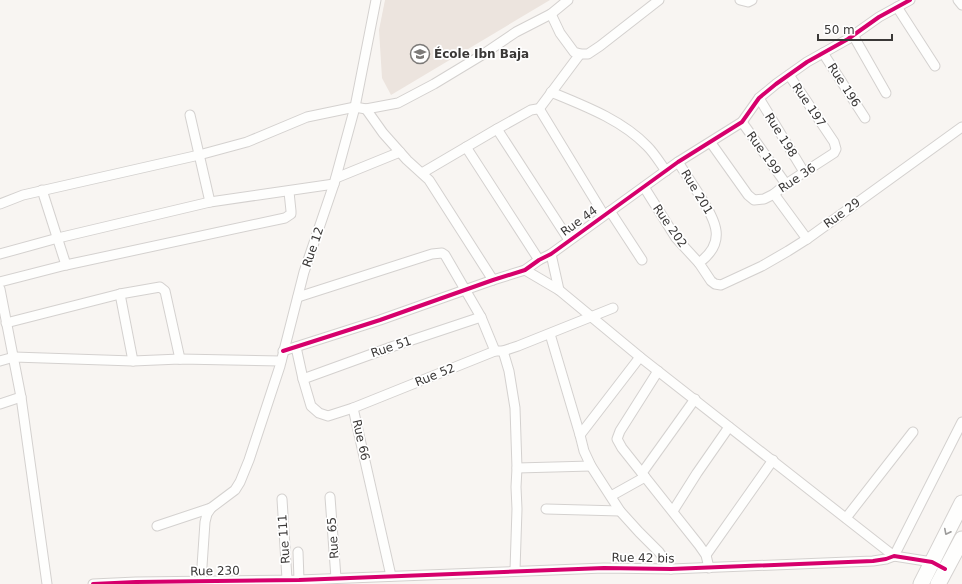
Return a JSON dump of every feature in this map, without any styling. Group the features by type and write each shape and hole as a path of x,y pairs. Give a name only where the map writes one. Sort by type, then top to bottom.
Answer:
{"main road":[{"path":"921,584 962,502"},
{"path":"938,584 962,539"}],"street":[{"name":"Rue 12","path":"211,508 235,490 249,460 281,361 304,272 335,181 356,107 368,36 376,0"},
{"path":"0,204 23,195 42,190 199,155 247,142 307,117 356,107 366,109 389,105 410,97 482,55 516,32 551,14 568,0"},
{"path":"551,14 560,33 574,52 588,54 659,0"},
{"path":"740,0 748,2 752,0"},
{"name":"Rue 44","path":"284,351 525,270 551,254 678,162 742,122 758,98 789,75 897,6 910,0"},
{"path":"958,0 962,5"},
{"path":"897,6 935,66"},
{"path":"850,37 886,93"},
{"name":"Rue 196","path":"823,53 865,118"},
{"path":"422,173 496,129 531,110 539,109 580,54"},
{"name":"Rue 197","path":"789,75 830,136"},
{"path":"552,92 596,111 628,130 649,148 666,171"},
{"name":"Rue 198","path":"758,98 804,172"},
{"path":"366,109 383,133 407,160 429,180 493,280"},
{"path":"539,109 607,213 642,260"},
{"path":"190,115 210,202"},
{"name":"Rue 199","path":"742,122 786,184"},
{"name":"Rue 29","path":"699,263 711,281 715,284 721,285 747,274 788,252 962,127"},
{"path":"496,129 569,240"},
{"name":"Rue 36","path":"711,142 744,190 754,200 764,199 774,194 786,184 834,153 836,146 830,136"},
{"path":"466,146 539,260"},
{"path":"0,254 58,238 210,202 289,192 335,181 400,152"},
{"name":"Rue 201","path":"678,162 715,222 716,234 714,245 706,258 699,263"},
{"name":"Rue 202","path":"644,187 676,238 699,263"},
{"path":"42,190 66,265"},
{"path":"0,282 66,265 286,218 291,211 289,192"},
{"path":"774,194 807,239"},
{"path":"298,296 438,252 446,255 481,317 508,371 515,408 517,509 515,570"},
{"path":"551,254 559,290"},
{"path":"525,270 559,290 640,357 894,556 962,422"},
{"path":"6,322 120,294 158,287 164,290 180,359"},
{"path":"0,289 21,397 47,584"},
{"path":"120,294 133,361"},
{"path":"592,317 613,308"},
{"name":"Rue 51","path":"303,380 394,346 481,317"},
{"name":"Rue 52","path":"353,408 499,351 518,346 592,317"},
{"path":"550,334 584,451 591,466 620,511 659,552 671,569"},
{"name":"Rue 66","path":"296,347 303,380 312,406 319,413 328,416 353,408 391,576"},
{"path":"0,361 14,357 133,361 180,359 281,361"},
{"path":"580,435 640,357"},
{"path":"658,371 617,439 622,448 695,539 706,555 709,568"},
{"path":"0,404 21,397"},
{"path":"611,496 644,475 695,399"},
{"path":"673,511 729,426"},
{"path":"846,518 913,432"},
{"path":"706,555 772,460"},
{"path":"516,468 591,466"},
{"name":"Rue 65","path":"330,497 330,580"},
{"name":"Rue 111","path":"282,499 287,579"},
{"path":"157,526 211,508"},
{"path":"201,581 205,522 207,514 211,508"},
{"path":"546,509 620,511"},
{"path":"298,552 299,580"},
{"name":"Rue 42 bis","path":"330,580 515,570 604,568 671,569 857,562 886,559 894,556 932,562 945,569"},
{"name":"Rue 230","path":"93,584 287,579 330,580"}],"shaded area":[{"name":"École Ibn Baja","path":"385,0 550,0 391,95 382,78 379,30"}],"cycle path":[{"path":"283,351 380,320 525,270 551,254 678,162 742,122 759,98 807,62 848,39 879,17 910,0"},
{"path":"93,584 299,580 604,568 671,569 873,561 894,556 932,562 945,569"}],"place":[{"name":"École Ibn Baja","path":"420,54"}]}
